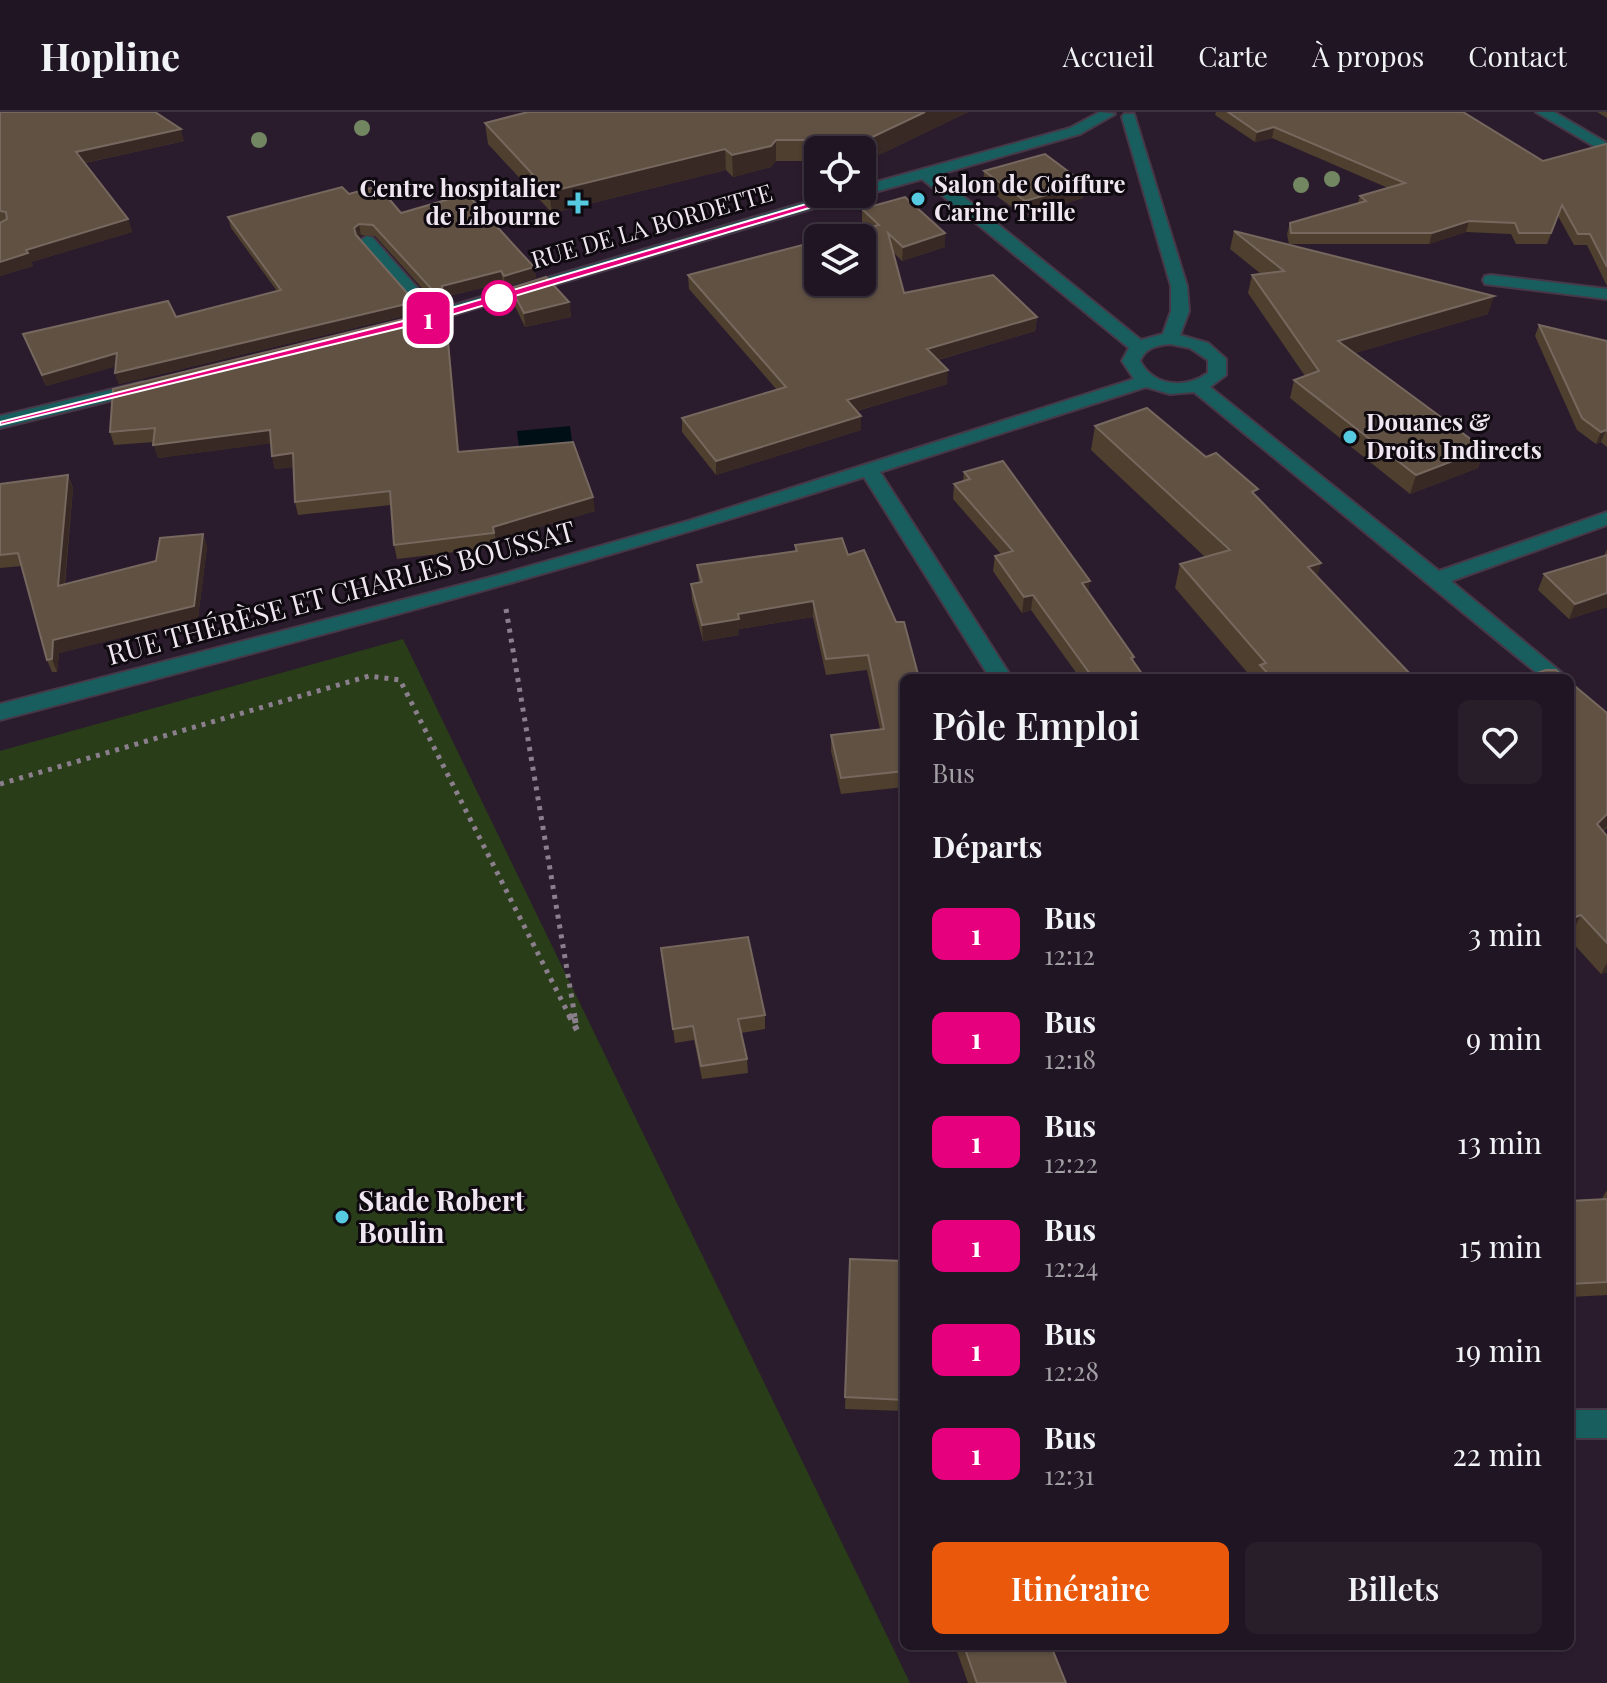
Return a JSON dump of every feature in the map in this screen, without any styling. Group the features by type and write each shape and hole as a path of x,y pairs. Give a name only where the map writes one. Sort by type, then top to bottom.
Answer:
{"street":[{"path":"1543,112 1607,149"},
{"path":"876,187 1075,131 1107,113 1137,116 1179,286 1180,311 1170,339"},
{"path":"926,174 1139,347"},
{"name":"RUE DE LA BORDETTE","path":"404,324 804,208"},
{"path":"367,241 434,317"},
{"path":"1491,280 1607,294"},
{"path":"1170,339 1199,345 1217,359 1217,375 1199,387 1175,388 1146,381 1131,361 1139,347 1170,339"},
{"name":"RUE THÉRÈSE ET CHARLES BOUSSAT","path":"0,712 501,581 695,525 1146,381"},
{"path":"0,422 157,384"},
{"path":"1199,387 1552,674"},
{"path":"868,468 998,674"},
{"path":"1437,579 1607,518"},
{"path":"1574,1424 1607,1424"}],"path":[{"path":"0,784 369,676 400,680 577,1030 501,581"}],"green space":[{"name":"Stade Robert Boulin","path":"403,639 910,1683 0,1683 0,751"}],"shaded area":[{"path":"570,426 572,442 519,447 517,431"}],"building":[{"path":"0,112 155,112 181,129 76,152 128,219 26,250 28,253 0,262 0,223 7,219 6,212 0,211"},
{"path":"528,112 925,112 874,136 804,136 804,140 776,140 771,146 732,155 725,149 549,192 485,123"},
{"path":"1228,112 1463,112 1543,161 1607,144 1607,267 1590,234 1578,234 1562,205 1551,233 1519,233 1515,223 1469,221 1432,233 1291,233 1290,223 1366,201 1360,196 1405,183 1274,127 1257,132"},
{"path":"1045,154 1085,184 1025,201 984,171"},
{"path":"378,186 401,213 467,194 534,267 504,276 501,271 442,286 443,294 437,295 373,225 359,224 354,228 356,235 415,302 115,373 117,353 42,375 23,334 168,301 176,317 281,290 228,217 342,187 349,194"},
{"path":"905,197 945,233 903,247 888,233 904,293 993,275 1037,317 927,349 948,370 847,400 861,416 716,461 682,418 786,387 688,275 804,245 804,296 876,296 876,226 879,225 862,209 876,208 876,205"},
{"path":"1234,231 1494,296 1338,341 1484,449 1416,475 1294,380 1319,371 1252,275 1284,271"},
{"path":"546,277 569,302 524,313 511,288"},
{"path":"445,309 458,452 573,442 593,497 493,527 494,533 394,545 390,491 295,502 293,453 272,456 270,430 153,445 155,428 110,432 113,389"},
{"path":"1539,325 1607,341 1607,431 1601,432 1582,418"},
{"path":"1147,408 1206,457 1216,453 1258,489 1252,492 1321,563 1308,567 1410,674 1268,674 1260,665 1266,663 1180,564 1230,550 1095,426"},
{"path":"1003,461 1090,581 1082,583 1134,657 1131,658 1142,674 1090,674 1033,595 1024,597 995,556 1013,551 954,484 970,479 964,472"},
{"path":"68,475 58,586 156,561 160,538 203,534 194,606 53,640 52,659 47,660 18,553 0,555 0,484"},
{"path":"842,538 848,555 864,550 896,622 904,622 918,674 900,674 900,771 841,778 831,735 884,729 868,655 826,659 813,601 738,614 739,619 702,625 691,584 702,582 697,565 797,551 795,545"},
{"path":"1607,555 1607,593 1575,604 1544,574"},
{"path":"1556,670 1560,674 1534,674"},
{"path":"1574,685 1607,713 1607,814 1597,824 1607,836 1607,943 1581,915 1574,918"},
{"path":"748,937 765,1015 738,1019 747,1059 701,1066 693,1026 673,1029 661,948"},
{"path":"1607,1199 1607,1282 1574,1284 1574,1201"},
{"path":"850,1259 900,1261 900,1400 845,1397"},
{"path":"965,1650 1053,1650 1066,1683 977,1683"}],"bus line":[{"name":"1","path":"0,422 434,317 804,208"}],"place":[{"name":"Salon de Coiffure Carine Trille","path":"918,199"},
{"name":"Centre hospitalier de Libourne","path":"578,203"},
{"name":"Douanes & Droits Indirects","path":"1350,437"},
{"name":"Stade Robert Boulin","path":"342,1217"}]}
